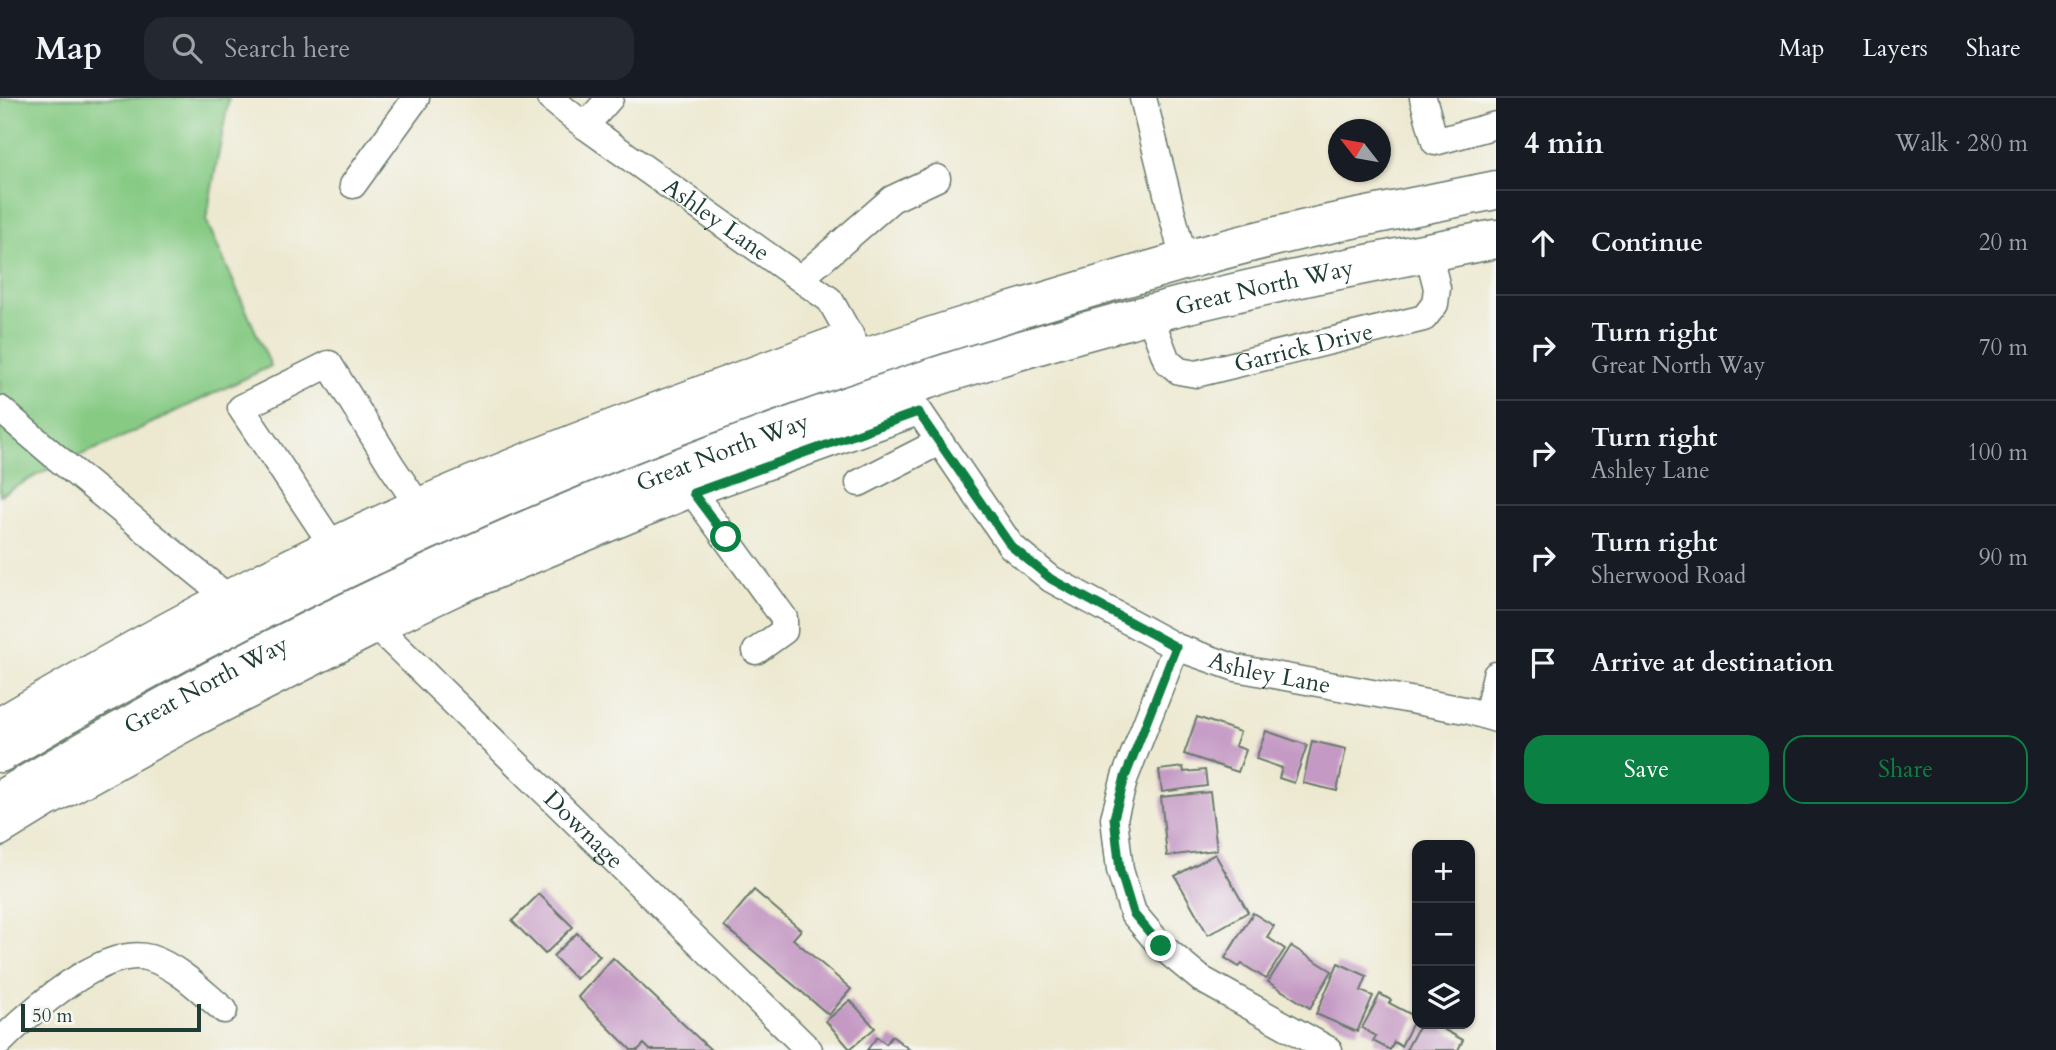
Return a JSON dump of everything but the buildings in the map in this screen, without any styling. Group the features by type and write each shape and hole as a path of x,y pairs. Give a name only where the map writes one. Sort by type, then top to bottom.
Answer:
{"highway":[{"name":"Great North Way","path":"0,753 223,630 432,530 856,346 946,331 1184,261 1336,222 1496,190"},
{"name":"Great North Way","path":"0,800 105,739 237,668 370,617 496,544 768,435 911,400 1030,348 1149,314 1274,284 1496,239"}],"street":[{"path":"353,185 416,98"},
{"name":"Ashley Lane","path":"550,98 585,126 830,300 856,346"},
{"path":"585,126 610,98"},
{"path":"1143,98 1184,261"},
{"path":"1423,98 1435,142 1496,125"},
{"path":"801,278 892,199 937,178"},
{"name":"Garrick Drive","path":"1149,314 1167,361 1179,372 1196,374 1424,318 1435,304 1437,288 1428,252"},
{"name":"Great North Way","path":"0,720 61,684 226,596 416,502 549,447 856,346"},
{"path":"331,542 241,408 329,363 416,502"},
{"name":"Ashley Lane","path":"911,400 1011,546 1051,579 1176,647 1236,668 1492,717"},
{"name":"Great North Way","path":"0,833 193,724 370,617 461,590 911,400"},
{"path":"0,409 226,596"},
{"path":"859,483 939,442"},
{"path":"693,493 784,618 784,631 756,651"},
{"name":"Downage","path":"370,617 808,1050"},
{"path":"1176,647 1125,777 1114,818 1120,870 1133,913 1161,946 1201,979 1329,1050"},
{"path":"1492,717 1496,675"},
{"path":"0,1042 49,998 80,977 111,961 134,957 146,957 179,971 224,1010"}],"green space":[{"path":"0,98 229,98 206,220 271,366 108,444 58,464 0,495"}],"route":[{"path":"726,537 693,493 918,412 1011,546 1051,579 1176,647 1125,777 1114,818 1120,870 1133,913 1161,946"}]}
